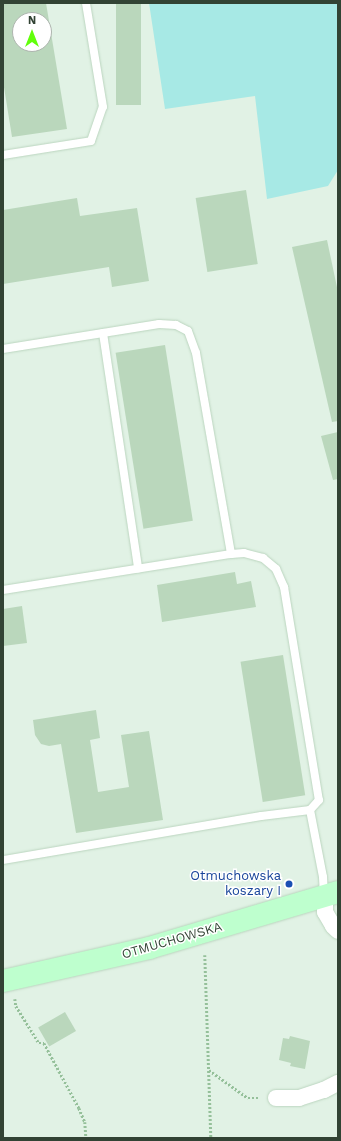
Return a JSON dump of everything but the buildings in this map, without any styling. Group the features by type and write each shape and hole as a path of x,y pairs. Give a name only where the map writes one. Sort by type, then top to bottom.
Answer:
{"main road":[{"name":"OTMUCHOWSKA","path":"6,980 149,948 331,894"}],"street":[{"path":"331,894 325,912 333,926 338,930"},
{"path":"276,1098 299,1098 324,1090 338,1083"}],"lane":[{"path":"3,155 91,141 103,107 86,3"},
{"path":"3,349 158,324 176,326 188,331 196,353 231,554"},
{"path":"103,333 138,568"},
{"path":"3,590 231,554 244,553 263,558 276,569 284,587 318,800 310,810 261,816 3,860"},
{"path":"310,810 324,876 331,894"}],"path":[{"path":"205,955 211,1138"},
{"path":"6,980 16,1006 39,1043 44,1043 79,1108 85,1122 86,1138"},
{"path":"209,1070 248,1098 276,1098"}],"shaded area":[{"path":"149,3 338,3 338,170 328,186 267,199 255,96 165,109"}],"place":[{"name":"Otmuchowska koszary I","path":"289,884"}]}
